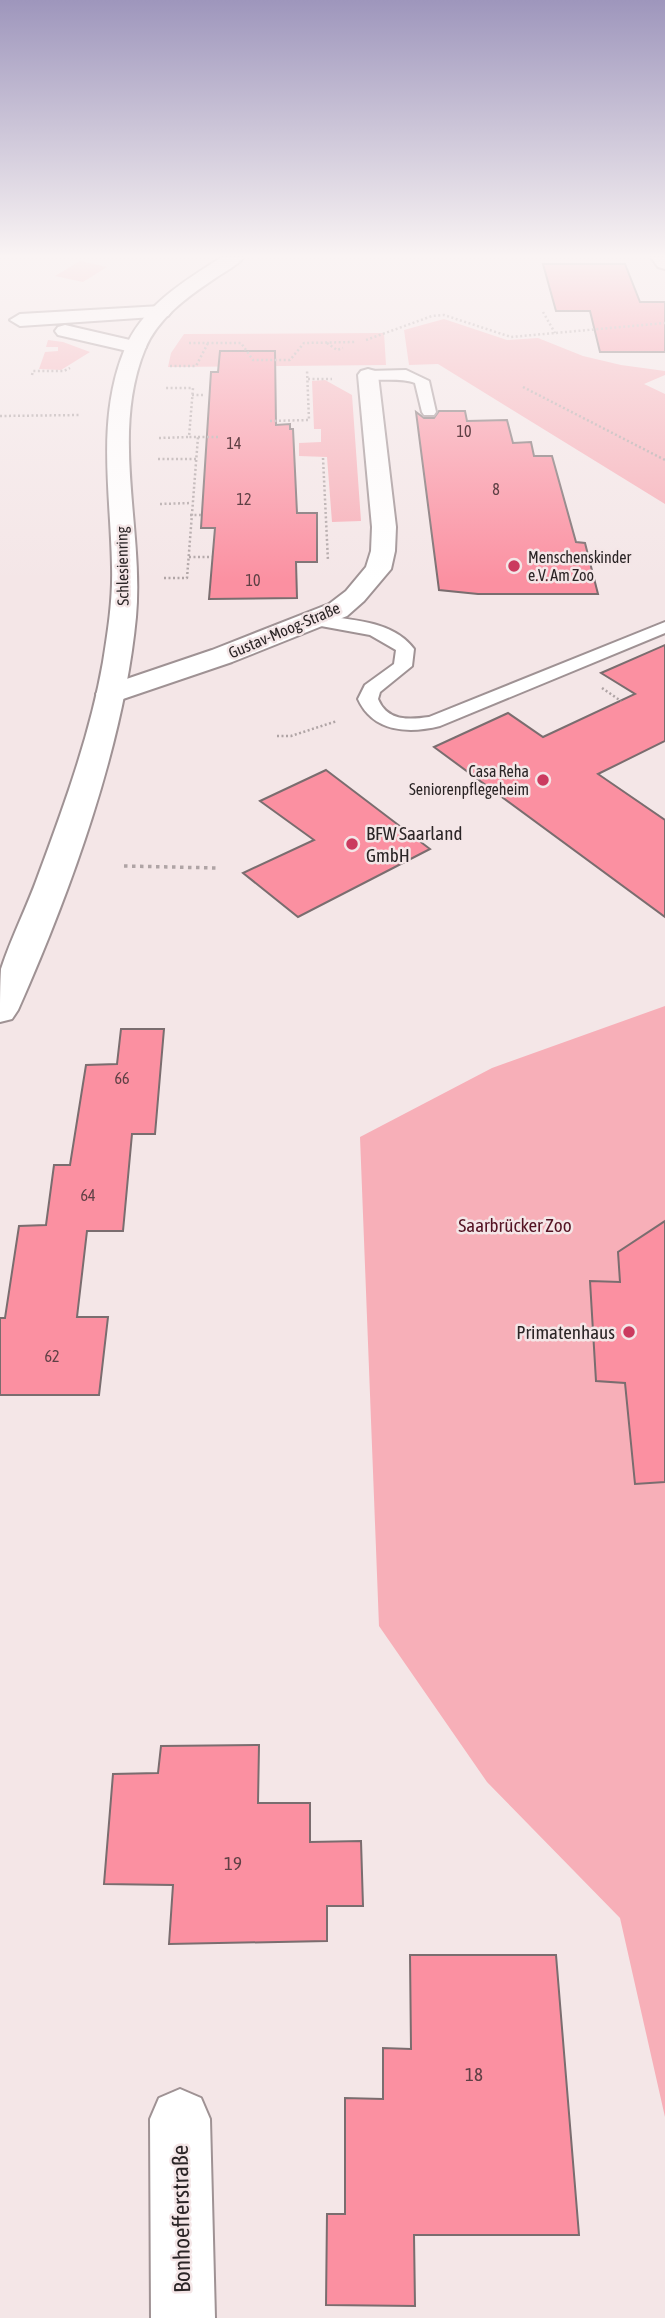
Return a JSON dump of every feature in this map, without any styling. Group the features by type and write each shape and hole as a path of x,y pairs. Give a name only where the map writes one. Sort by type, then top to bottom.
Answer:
{"street":[{"name":"Schlesienring","path":"0,1010 42,912 93,763 110,694 120,638 125,579 118,468 119,439 131,365"},
{"name":"Gustav-Moog-Straße","path":"110,694 222,656 316,620 338,610 365,586 378,569 383,551 384,527 368,375"},
{"name":"Bonhoefferstraße","path":"180,2119 183,2318"}],"lane":[{"path":"368,375 413,375 422,381 429,411"},
{"path":"316,620 383,634 401,643 405,649 403,666 372,689 368,699 370,708 377,716 391,722 413,725 433,722 665,627"}],"path":[{"path":"32,375 33,371 64,371 72,367"},
{"path":"270,421 309,420 307,370"},
{"path":"523,387 665,460"},
{"path":"165,388 193,388 189,437"},
{"path":"192,395 204,395"},
{"path":"0,416 88,415"},
{"path":"169,578 187,578 198,437"},
{"path":"163,438 219,437"},
{"path":"323,458 328,561"},
{"path":"164,459 196,459"},
{"path":"166,503 191,503"},
{"path":"191,515 202,514"},
{"path":"189,557 212,557"},
{"path":"277,736 291,736 336,721"},
{"path":"124,866 217,868"}],"green space":[{"path":"40,365 69,365 61,370 39,369"},
{"path":"168,365 367,365 168,367"},
{"path":"440,365 622,365 665,371 665,375 644,384 665,394 665,504"},
{"path":"325,380 352,395 361,521 332,522 327,457 299,456 299,443 321,442 321,429 314,429 312,381"},
{"name":"Saarbrücker Zoo","path":"665,1006 665,2117 620,1918 487,1782 379,1626 360,1137 492,1068"}],"building":[{"path":"219,365 275,365 276,425 290,424 290,429 293,429 297,513 317,513 317,562 296,562 297,598 209,599 215,528 201,528 211,372 218,372"},
{"path":"439,411 465,411 467,421 507,420 513,443 531,442 534,456 552,456 576,542 585,543 598,594 478,594 439,590 416,412 424,418 434,418"},
{"name":"Casa Reha Seniorenpflegeheim","path":"665,645 665,741 598,774 665,820 665,917 434,747 508,713 543,737 635,694 601,673"},
{"name":"BFW Saarland GmbH","path":"326,770 430,849 298,917 243,873 314,840 260,801"},
{"path":"121,1029 164,1029 155,1134 132,1134 123,1231 87,1231 77,1317 108,1317 99,1395 0,1395 0,1318 5,1318 19,1226 46,1225 54,1165 70,1165 86,1065 117,1064"},
{"name":"Primatenhaus","path":"665,1221 665,1482 635,1484 625,1383 596,1381 590,1281 620,1282 618,1252"},
{"path":"259,1745 258,1803 310,1803 310,1842 361,1841 363,1906 327,1906 327,1941 169,1944 173,1885 104,1884 113,1774 158,1773 161,1746"},
{"path":"410,1955 556,1955 579,2235 414,2235 415,2306 326,2305 327,2214 345,2214 345,2098 383,2099 383,2048 411,2049"}],"place":[{"name":"Menschenskinder e.V. Am Zoo","path":"514,566"},
{"name":"Casa Reha Seniorenpflegeheim","path":"543,780"},
{"name":"BFW Saarland GmbH","path":"352,844"},
{"name":"Primatenhaus","path":"629,1332"}]}
